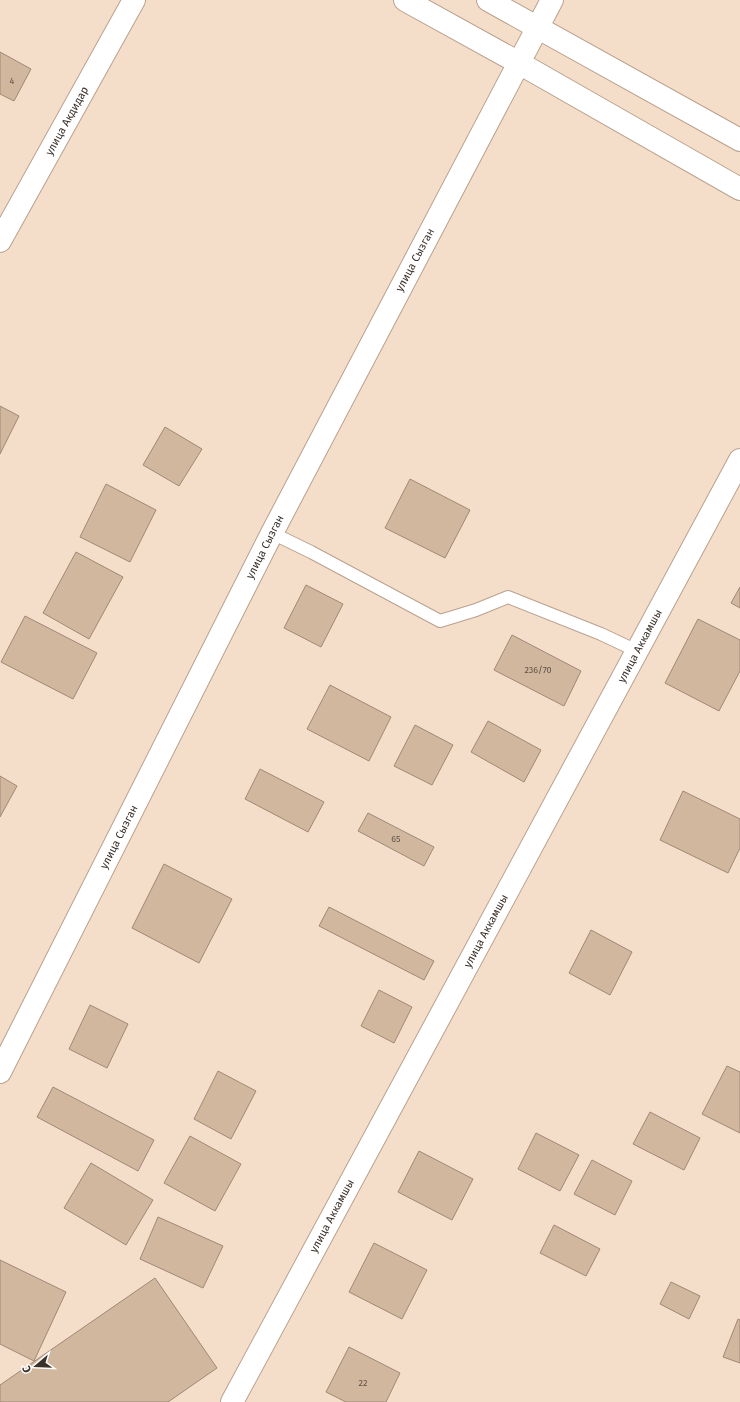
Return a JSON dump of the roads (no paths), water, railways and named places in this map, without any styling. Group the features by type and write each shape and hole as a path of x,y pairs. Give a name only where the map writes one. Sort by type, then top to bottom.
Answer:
{"street":[{"name":"улица Акдидар","path":"0,242 134,0"},
{"path":"405,0 740,189"},
{"path":"488,0 740,140"},
{"name":"улица Сызган","path":"0,1072 272,532 552,0"},
{"name":"улица Аккамшы","path":"232,1402 740,460"}],"lane":[{"path":"272,532 440,621 476,610 508,597 637,650"}]}
